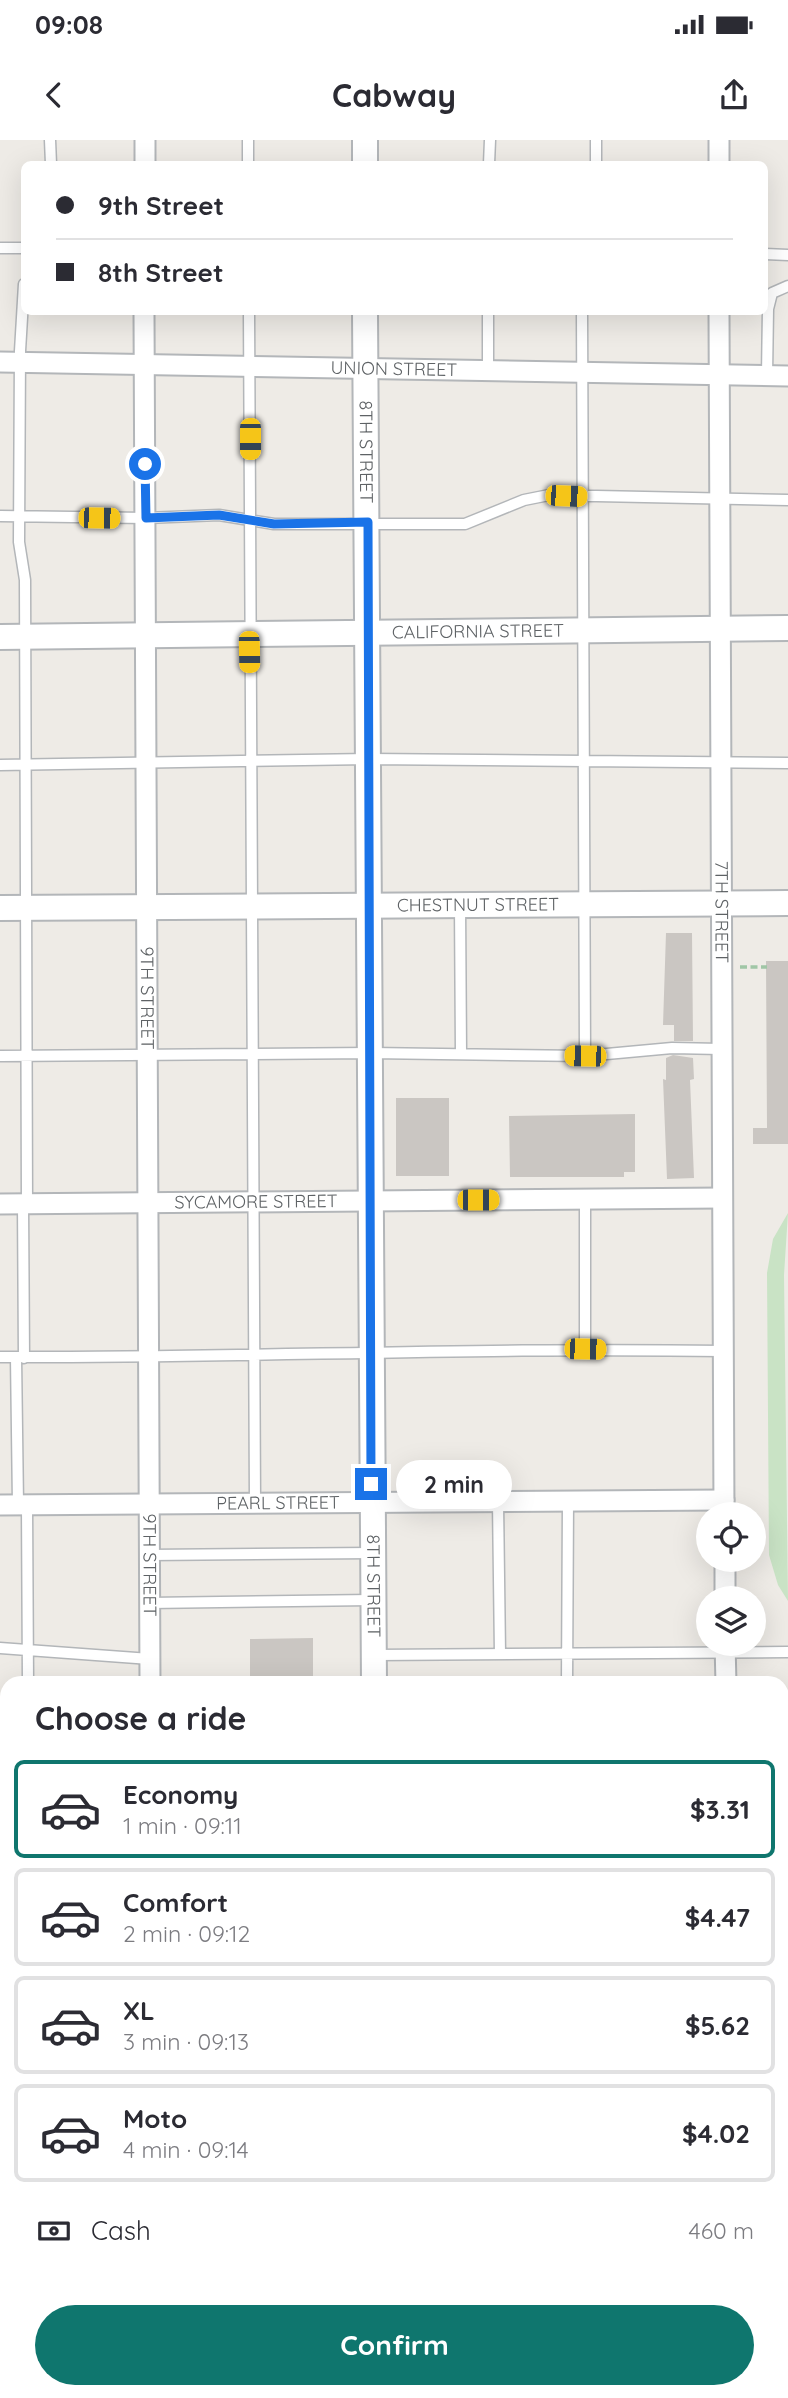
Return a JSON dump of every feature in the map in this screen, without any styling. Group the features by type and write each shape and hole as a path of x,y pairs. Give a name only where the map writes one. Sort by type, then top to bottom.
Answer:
{"street":[{"path":"145,140 145,161"},
{"path":"365,140 365,161"},
{"path":"719,140 719,161"},
{"name":"9TH STREET","path":"144,315 150,1676"},
{"name":"8TH STREET","path":"365,315 373,1676"},
{"name":"7TH STREET","path":"719,315 724,1502"},
{"name":"UNION STREET","path":"10,362 788,376"},
{"name":"CALIFORNIA STREET","path":"12,636 788,628"},
{"name":"CHESTNUT STREET","path":"12,908 788,903"},
{"name":"SYCAMORE STREET","path":"0,1204 722,1198"},
{"name":"PEARL STREET","path":"15,1505 568,1501 696,1506"},
{"path":"725,1656 726,1676"}],"lane":[{"path":"50,140 51,161"},
{"path":"248,140 248,161"},
{"path":"489,161 490,140"},
{"path":"596,140 596,161"},
{"path":"0,248 21,248"},
{"path":"768,254 788,255"},
{"path":"768,309 772,293 788,286"},
{"path":"21,301 10,362 21,517 19,542 25,580 12,636 23,765 12,908 24,1057 25,1204 15,1505 28,1676"},
{"path":"249,315 254,1201 252,1356 255,1503"},
{"path":"488,315 488,372"},
{"path":"582,315 585,1056"},
{"path":"767,375 768,315"},
{"path":"0,516 146,518 219,515 274,524 465,524 524,500 550,495 788,500"},
{"path":"0,765 369,759 721,760 733,764 788,763"},
{"path":"460,904 461,1055"},
{"path":"0,1056 371,1053 585,1056 672,1048 721,1049"},
{"path":"585,1199 585,1349"},
{"path":"0,1357 149,1358 585,1349 723,1351"},
{"path":"567,1676 568,1501"},
{"path":"498,1502 500,1654"},
{"path":"149,1555 372,1553"},
{"path":"149,1603 372,1600"},
{"path":"0,1648 150,1659"},
{"path":"373,1656 567,1654 696,1649"},
{"path":"766,1651 788,1652"}],"path":[{"path":"738,967 766,967"}],"green space":[{"path":"788,1213 784,1275 788,1601 778,1585 769,1555 767,1273 773,1239"}],"building":[{"path":"666,933 692,933 693,1041 674,1041 674,1025 663,1025"},
{"path":"766,961 788,961 788,1144 753,1144 753,1128 767,1128"},
{"path":"673,1055 693,1058 694,1079 690,1080 694,1178 667,1179 663,1079 666,1080 666,1058"},
{"path":"396,1098 449,1098 449,1176 396,1176"},
{"path":"635,1114 635,1172 624,1172 624,1177 510,1177 509,1116"},
{"path":"313,1638 313,1676 250,1676 250,1639"}],"route":[{"path":"145,464 146,518 219,515 274,524 368,522 371,1484"}]}
